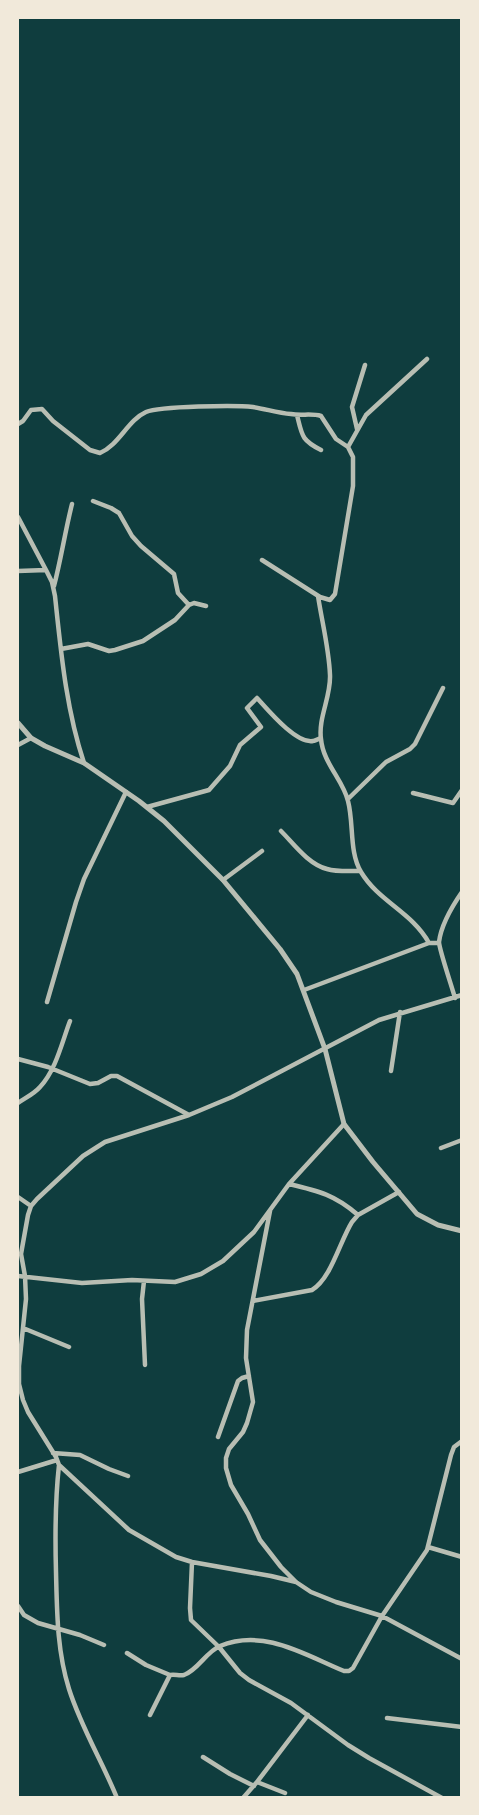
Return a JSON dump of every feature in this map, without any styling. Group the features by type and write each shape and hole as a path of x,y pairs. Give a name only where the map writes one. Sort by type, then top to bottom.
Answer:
{"street":[{"path":"348,446 366,415 426,359"},
{"path":"358,429 352,407 365,365"},
{"path":"18,424 23,421 31,410 42,409 53,421 90,450 100,453 111,447 142,415 154,410 252,407 298,415 321,416 336,439 348,446 353,457 353,486 335,594 330,600 318,596 262,560"},
{"path":"298,415 302,436 305,441 321,450"},
{"path":"92,501 111,508 119,514 140,546 174,574 178,593 189,605"},
{"path":"53,588 63,552 64,534 72,504"},
{"path":"18,517 46,570 53,588 74,728 84,763"},
{"path":"18,572 46,570"},
{"path":"318,596 330,676 320,738 331,770 348,799 356,858 360,871 378,894 416,924 429,943"},
{"path":"61,649 88,644 109,651 115,650 143,641 175,620 189,605 194,603 206,606"},
{"path":"348,799 386,762 410,749 415,744 444,688"},
{"path":"147,807 209,790 230,766 240,745 261,727 247,708 256,698 273,716 303,740 314,742 320,738"},
{"path":"18,723 31,738 44,746 84,763 147,807 164,821 223,880 280,949 297,974 325,1049 344,1124 417,1214 428,1221 462,1231"},
{"path":"18,745 31,738"},
{"path":"413,793 453,803 462,790"},
{"path":"46,1002 84,879 126,792"},
{"path":"281,831 310,860 321,867 360,871"},
{"path":"223,880 262,850"},
{"path":"455,998 439,943 454,903 462,892"},
{"path":"304,990 429,943 439,943"},
{"path":"296,1582 192,1562 176,1556 129,1530 60,1465 20,1398 18,1366 26,1299 26,1276 21,1254 31,1206 67,1169 95,1147 105,1142 189,1114 232,1097 379,1020 400,1012 462,995"},
{"path":"391,1071 400,1012"},
{"path":"18,1103 42,1086 52,1068 70,1021"},
{"path":"18,1059 52,1068 90,1084 98,1083 111,1076 118,1076 189,1114"},
{"path":"18,1276 82,1284 144,1281 175,1282 194,1277 212,1268 239,1247 254,1232 290,1184 344,1124"},
{"path":"441,1148 462,1140"},
{"path":"290,1184 339,1199 358,1215"},
{"path":"253,1301 316,1288 326,1276 348,1229 358,1215 399,1192"},
{"path":"18,1197 31,1206"},
{"path":"270,1211 246,1330 246,1358 252,1392 251,1413 242,1432 229,1449 226,1458 226,1468 231,1484 260,1540 281,1567 296,1582 311,1592 336,1602 382,1616 462,1659"},
{"path":"144,1281 142,1299 146,1365"},
{"path":"23,1328 69,1347"},
{"path":"218,1437 238,1382 242,1378 249,1376"},
{"path":"127,1653 146,1665 170,1675 178,1676 188,1673 218,1646 237,1642 264,1641 299,1650 337,1668 349,1671 353,1668 382,1616 428,1547 451,1455 454,1448 462,1440"},
{"path":"53,1452 80,1455 109,1470 128,1476"},
{"path":"18,1472 57,1460"},
{"path":"60,1465 56,1489 57,1629 72,1696 117,1798"},
{"path":"428,1547 462,1557"},
{"path":"192,1562 191,1620 218,1646 240,1673 248,1680 278,1695 369,1758 442,1798"},
{"path":"18,1606 31,1620 80,1635 104,1645"},
{"path":"150,1715 170,1675"},
{"path":"243,1798 308,1715"},
{"path":"387,1718 462,1727"},
{"path":"203,1757 230,1774 286,1793"}]}
